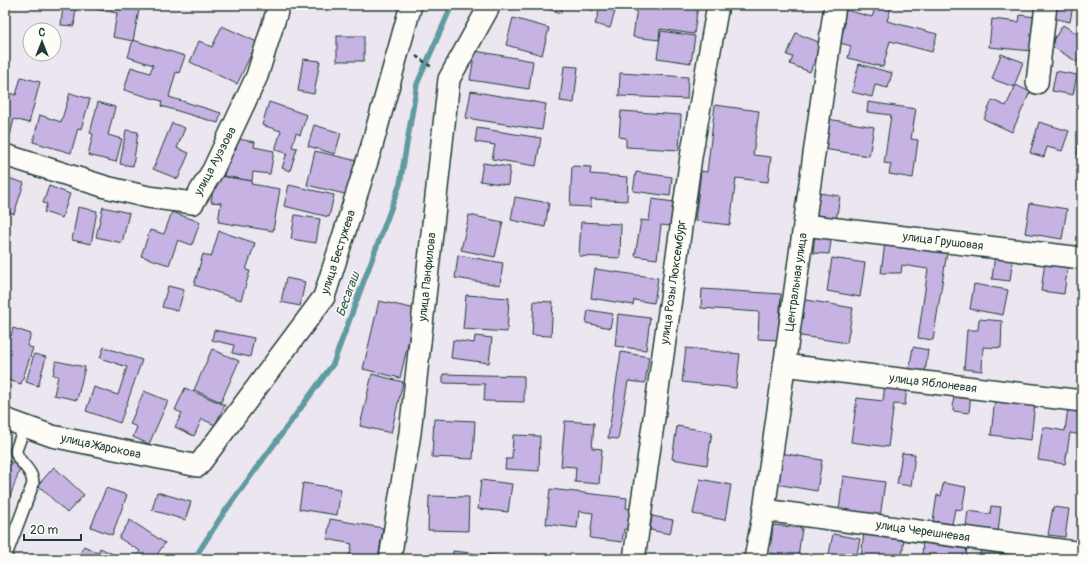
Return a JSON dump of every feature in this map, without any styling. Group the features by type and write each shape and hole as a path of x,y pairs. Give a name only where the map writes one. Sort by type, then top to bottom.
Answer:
{"street":[{"name":"улица Ауэзова","path":"5,155 106,187 148,197 193,203 213,170 257,76 278,5"},
{"name":"улица Бестужева","path":"198,466 324,298 371,149 412,5"},
{"name":"улица Панфилова","path":"390,559 410,433 449,79 490,5"},
{"name":"улица Розы Люксембург","path":"634,559 690,165 718,5"},
{"name":"Центральная улица","path":"755,559 764,510 835,5"},
{"path":"1037,83 1046,5"},
{"name":"улица Грушовая","path":"804,225 1082,258"},
{"name":"улица Яблоневая","path":"784,365 1082,401"},
{"name":"улица Жарокова","path":"5,419 52,436 198,466"},
{"name":"улица Черешневая","path":"764,510 1082,553"}],"lane":[{"path":"5,558 32,484 32,476 16,454 16,450 25,426"}],"path":[{"path":"400,44 449,79"}],"building":[{"path":"63,5 76,5 74,26 62,25"},
{"path":"84,5 140,5 133,41 113,37 117,13 83,7"},
{"path":"534,5 563,5 561,13"},
{"path":"590,5 617,5 610,28 595,24 599,12 588,9"},
{"path":"652,5 698,5 694,34 660,29 659,40 633,37 637,7 651,9"},
{"path":"876,5 892,5 887,21 937,34 932,52 890,41 883,67 848,58 851,46 840,43 845,23 839,21 842,9 872,17"},
{"path":"1052,5 1073,5 1070,22 1049,17"},
{"path":"1020,15 1035,17 1032,51 989,47 992,19 1019,22"},
{"path":"513,18 549,28 542,55 506,45"},
{"path":"1063,25 1082,37 1082,54 1077,62 1050,45"},
{"path":"222,26 257,42 237,84 190,62 199,41 212,47"},
{"path":"661,31 695,36 691,63 657,58"},
{"path":"796,33 821,43 810,72 790,64 793,57 787,55"},
{"path":"337,36 364,36 364,61 337,61"},
{"path":"133,40 185,56 179,73 176,72 169,97 221,113 218,123 161,106 162,101 124,90 131,67 150,73 153,65 128,57"},
{"path":"475,51 533,61 529,89 470,80"},
{"path":"1001,54 1023,62 1014,87 992,79"},
{"path":"303,59 320,61 314,94 298,91"},
{"path":"859,64 892,73 888,88 875,85 872,97 852,92"},
{"path":"564,66 578,67 574,103 560,101"},
{"path":"1056,71 1077,75 1073,95 1052,91"},
{"path":"620,73 688,77 687,99 619,96"},
{"path":"21,77 40,82 29,123 14,119 10,136 5,135 5,92 16,95"},
{"path":"1016,85 1030,92 1012,132 984,119 992,100 1006,106"},
{"path":"471,91 546,104 542,130 466,118"},
{"path":"70,93 90,99 81,129 78,128 71,153 33,142 40,115 61,122"},
{"path":"98,102 115,107 108,135 122,139 116,162 88,155 93,134 90,133"},
{"path":"269,102 307,115 300,135 296,133 292,147 297,148 290,171 282,168 287,153 275,150 281,131 262,125"},
{"path":"868,102 916,109 911,139 918,140 913,178 889,174 891,164 884,163 891,115 867,112"},
{"path":"715,105 759,111 753,155 771,157 768,182 736,178 730,225 695,221 701,171 707,172"},
{"path":"621,111 681,115 679,150 626,147 626,138 619,137"},
{"path":"828,119 874,127 869,156 823,149"},
{"path":"1039,122 1069,131 1062,151 1047,147 1044,157 1030,153"},
{"path":"172,123 185,128 177,148 189,153 178,179 153,169"},
{"path":"314,125 341,133 335,154 308,146"},
{"path":"477,128 541,138 536,166 492,159 495,145 475,142"},
{"path":"126,130 138,132 133,166 120,164"},
{"path":"238,139 255,142 254,147 274,151 270,174 253,172 252,181 224,176 229,148 236,149"},
{"path":"1079,140 1082,141 1082,155 1077,154"},
{"path":"315,151 362,162 353,196 307,185"},
{"path":"483,163 510,167 508,185 480,181"},
{"path":"572,166 591,167 590,174 628,177 627,201 591,199 591,207 570,206"},
{"path":"636,172 672,177 670,196 633,191"},
{"path":"215,175 252,181 251,184 280,189 273,231 218,222 221,203 211,202"},
{"path":"5,177 24,183 14,214 5,211"},
{"path":"289,185 334,195 329,217 284,206"},
{"path":"49,186 70,194 62,218 44,212 47,204 43,203"},
{"path":"819,193 840,196 836,221 816,218"},
{"path":"515,197 549,203 545,227 511,220"},
{"path":"652,199 674,202 670,226 661,225 657,259 635,256 641,220 649,221"},
{"path":"1030,203 1067,209 1062,239 1025,233"},
{"path":"78,207 97,211 91,244 72,240"},
{"path":"103,207 129,213 122,243 96,237"},
{"path":"172,212 200,222 192,245 178,240 169,265 141,256 150,230 164,234"},
{"path":"295,215 320,219 316,243 291,239"},
{"path":"469,215 503,222 495,257 461,250"},
{"path":"581,222 621,224 620,258 579,256"},
{"path":"219,231 255,243 246,270 250,271 241,300 194,285 203,254 211,257"},
{"path":"815,233 832,235 829,254 813,253"},
{"path":"885,243 947,252 933,340 918,338 928,269 902,265 901,273 881,273"},
{"path":"995,254 1013,256 1010,281 992,279"},
{"path":"458,255 503,263 500,285 455,278"},
{"path":"832,258 865,263 860,297 827,291"},
{"path":"1045,261 1068,264 1064,294 1041,291"},
{"path":"595,269 658,278 654,303 634,300 633,305 591,298"},
{"path":"286,278 305,282 300,306 281,302"},
{"path":"974,284 1008,290 1003,315 970,309"},
{"path":"168,286 184,290 178,311 162,307"},
{"path":"702,289 781,294 778,340 758,339 759,312 701,308"},
{"path":"466,295 509,298 507,332 463,329"},
{"path":"801,299 853,308 847,343 795,335"},
{"path":"379,301 416,309 400,378 363,369"},
{"path":"534,301 553,302 551,336 532,335"},
{"path":"588,310 613,314 610,328 586,323"},
{"path":"618,314 650,318 646,350 615,346"},
{"path":"979,319 1002,321 1001,348 983,347 982,371 964,369 967,330 978,330"},
{"path":"13,328 31,334 27,346 33,348 21,384 5,379 5,334 11,336"},
{"path":"214,330 254,338 250,357 232,353 234,345 212,340"},
{"path":"475,336 492,338 489,363 451,358 453,340 474,343"},
{"path":"104,347 142,360 120,423 86,411 94,387 118,395 127,367 100,358"},
{"path":"913,347 928,350 925,373 909,370"},
{"path":"686,348 740,354 736,388 682,382"},
{"path":"212,349 239,361 221,402 194,390"},
{"path":"621,352 649,357 645,383 628,381 618,439 608,438"},
{"path":"34,354 46,357 38,386 26,382"},
{"path":"56,361 85,367 77,400 54,395 58,376 53,375"},
{"path":"372,374 403,382 391,433 360,426"},
{"path":"443,374 524,376 524,402 484,401 485,384 443,383"},
{"path":"885,384 907,387 905,405 894,404 888,447 851,442 857,398 883,401"},
{"path":"185,388 225,405 215,425 202,419 194,436 175,427 182,413 175,410"},
{"path":"144,391 168,401 149,444 133,437 137,427 130,424"},
{"path":"954,391 971,392 969,413 953,411"},
{"path":"995,398 1035,402 1031,440 991,435"},
{"path":"1068,407 1082,409 1082,435 1070,433 1065,464 1038,460 1043,427 1065,431"},
{"path":"434,419 475,421 473,459 432,457"},
{"path":"565,421 594,423 592,448 602,449 599,484 575,482 576,467 561,466"},
{"path":"677,426 712,432 707,465 672,459"},
{"path":"513,435 540,436 539,471 505,469 506,459 512,459"},
{"path":"781,453 822,460 817,491 776,484"},
{"path":"902,453 915,454 911,486 897,484"},
{"path":"5,460 21,466 6,508 5,508"},
{"path":"54,467 84,495 67,513 38,485"},
{"path":"843,476 885,482 880,517 839,511"},
{"path":"700,479 731,485 725,520 693,514"},
{"path":"481,480 512,484 508,512 478,509"},
{"path":"303,483 341,489 337,515 299,509"},
{"path":"943,483 966,487 962,510 955,509 952,524 933,521 937,495 941,496"},
{"path":"106,488 127,495 112,535 91,527"},
{"path":"550,489 627,498 626,508 634,509 631,530 624,529 622,542 590,538 593,513 579,511 577,528 546,524"},
{"path":"157,492 191,502 185,520 152,510"},
{"path":"429,496 469,497 468,531 428,530"},
{"path":"991,506 1001,507 998,532 966,526 968,511 990,514"},
{"path":"1053,507 1069,509 1065,537 1048,535"},
{"path":"652,516 673,520 670,534 650,530"},
{"path":"330,519 383,528 378,559 349,559 352,544 327,539"},
{"path":"130,520 165,543 154,559 135,559 140,551 119,538"},
{"path":"773,525 802,528 798,557 770,553"},
{"path":"864,531 904,535 902,559 861,559"},
{"path":"833,534 860,539 856,559 828,559"},
{"path":"923,539 967,541 966,559 922,556"},
{"path":"84,546 98,553 100,548 119,557 118,559 77,559"},
{"path":"981,548 1009,553 1008,559 979,559"},
{"path":"453,551 524,559 452,559"},
{"path":"560,556 576,557 576,559 560,559"}],"waterway":[{"name":"Бесагаш","path":"194,559 223,514 333,364 400,184 417,84 452,5"}]}
